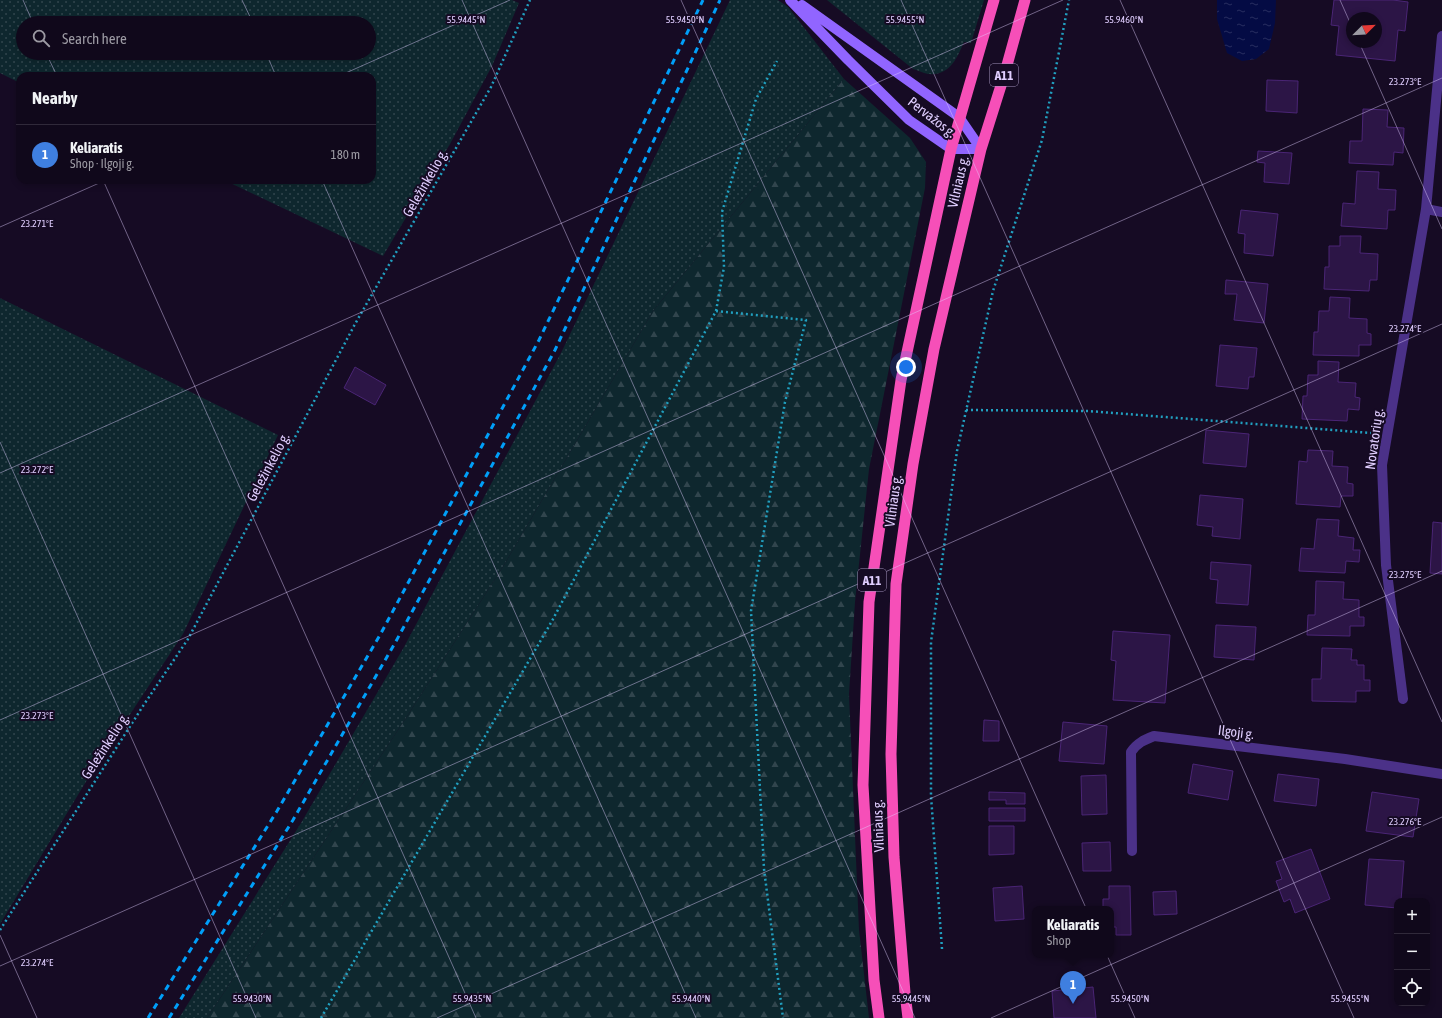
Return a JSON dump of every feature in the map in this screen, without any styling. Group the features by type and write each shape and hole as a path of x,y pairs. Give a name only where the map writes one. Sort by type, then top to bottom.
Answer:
{"highway":[{"name":"Vilniaus g.","path":"879,1018 874,980 863,785 869,602 901,380 950,149 994,0"},
{"name":"Vilniaus g.","path":"908,1018 894,865 892,818 891,754 896,584 913,464 934,349 981,149 1004,76 1025,0"}],"main road":[{"name":"Pervažos g.","path":"790,0 909,120 950,149 981,149"},
{"name":"Pervažos g.","path":"795,0 895,73 959,117 981,149"}],"street":[{"name":"Novatorių g.","path":"1403,699 1386,565 1382,465 1426,209 1442,36"},
{"path":"1426,209 1442,212"},
{"name":"Ilgoji g.","path":"1132,851 1131,752 1136,745 1154,736 1345,759 1442,774"}],"path":[{"name":"Geležinkelio g.","path":"0,930 188,638 355,324 491,87 530,0"},
{"path":"942,949 931,796 931,642 957,451 993,291 1042,140 1069,0"},
{"path":"321,1018 552,620 716,311 724,267 722,212 756,99 777,61"},
{"path":"716,311 806,320 785,402 751,611 764,869 783,1018"},
{"path":"966,410 1088,411 1388,434"}],"green space":[{"path":"0,0 512,0 519,3 492,66 450,144 383,256 232,184 376,184 376,72 16,72 16,81 0,73"},
{"path":"730,0 778,0 788,7 844,79 653,311 504,565 406,718 207,1018 179,1018 301,823 404,647 562,351"},
{"path":"827,0 984,0 971,43 964,42 959,54 952,65 947,69 936,74 928,74 913,69"},
{"path":"844,79 910,138 926,162 925,188 869,469 855,602 849,694 859,930 869,1018 207,1018 406,718 504,565 653,311"},
{"path":"0,298 278,435 183,634 90,775 0,924"}],"water":[{"path":"1217,0 1276,0 1275,23 1269,49 1256,59 1242,61 1227,53 1217,19"}],"building":[{"path":"1334,0 1393,0 1408,2 1405,31 1398,30 1395,61 1336,55 1339,26 1331,25"},
{"path":"1267,80 1298,81 1297,113 1266,111"},
{"path":"1363,109 1388,110 1387,127 1404,128 1403,153 1394,152 1393,165 1349,163 1350,141 1362,141"},
{"path":"1258,151 1292,153 1289,184 1264,182 1265,163 1257,162"},
{"path":"1357,171 1379,172 1378,189 1396,190 1395,210 1388,210 1387,229 1341,226 1343,203 1355,204"},
{"path":"1241,210 1278,214 1273,256 1244,253 1245,234 1238,233"},
{"path":"1340,236 1361,236 1360,253 1378,254 1377,280 1370,280 1369,291 1324,289 1325,267 1329,267 1329,246 1340,246"},
{"path":"1226,280 1268,284 1264,323 1234,320 1237,294 1225,294"},
{"path":"1330,297 1350,298 1349,318 1367,319 1367,333 1371,334 1371,345 1359,345 1359,356 1313,355 1314,332 1318,332 1319,311 1329,311"},
{"path":"1220,345 1257,348 1254,377 1249,377 1248,389 1216,386"},
{"path":"1318,361 1339,362 1338,382 1356,383 1355,397 1360,398 1359,410 1348,409 1347,421 1302,419 1303,396 1307,396 1308,375 1318,375"},
{"path":"355,367 386,385 375,405 344,388"},
{"path":"1206,430 1249,434 1246,467 1203,463"},
{"path":"1308,450 1333,451 1332,466 1348,467 1347,483 1353,484 1353,496 1341,496 1340,507 1296,504 1299,461 1307,462"},
{"path":"1200,495 1243,499 1240,539 1212,536 1213,527 1197,525"},
{"path":"1317,519 1339,520 1338,536 1354,538 1353,550 1360,550 1359,562 1346,561 1345,573 1299,571 1301,548 1314,549"},
{"path":"1433,522 1442,523 1442,574 1430,573"},
{"path":"1211,562 1251,565 1248,605 1216,603 1218,580 1210,579"},
{"path":"1316,581 1344,582 1343,599 1359,600 1359,617 1364,617 1364,626 1350,626 1350,636 1307,635 1308,615 1315,615"},
{"path":"1216,625 1256,627 1254,660 1214,657"},
{"path":"1113,631 1170,635 1165,703 1113,700 1116,661 1111,660"},
{"path":"1322,648 1352,649 1351,660 1357,660 1357,665 1364,665 1364,680 1370,680 1370,691 1356,691 1356,702 1312,701 1312,679 1321,679"},
{"path":"984,720 999,721 999,741 983,741"},
{"path":"1063,722 1107,726 1104,764 1059,761"},
{"path":"1193,764 1233,771 1228,800 1188,793"},
{"path":"1278,774 1319,779 1316,806 1274,801"},
{"path":"1106,775 1107,814 1082,815 1081,776"},
{"path":"989,792 1025,793 1025,804 1006,804 1006,800 989,800"},
{"path":"1372,792 1419,799 1413,837 1366,831"},
{"path":"989,808 1025,808 1025,821 989,821"},
{"path":"989,826 1014,826 1014,854 989,855"},
{"path":"1110,842 1111,871 1083,871 1082,843"},
{"path":"1311,849 1330,899 1295,913 1290,899 1284,902 1276,881 1282,879 1276,862"},
{"path":"1369,859 1404,861 1401,898 1394,898 1394,908 1365,905"},
{"path":"1022,886 1024,919 995,921 993,888"},
{"path":"1109,886 1130,886 1131,935 1116,935 1116,927 1114,927 1114,906 1103,906 1103,899 1109,899"},
{"path":"1176,891 1177,914 1154,915 1153,892"},
{"path":"1093,987 1096,1018 1054,1018 1052,991"}],"railway":[{"path":"148,1018 277,811 380,635 539,340 703,0"},
{"path":"169,1018 293,820 395,643 555,350 720,0"}],"place":[{"name":"Keliaratis","path":"1073,1004"}]}
